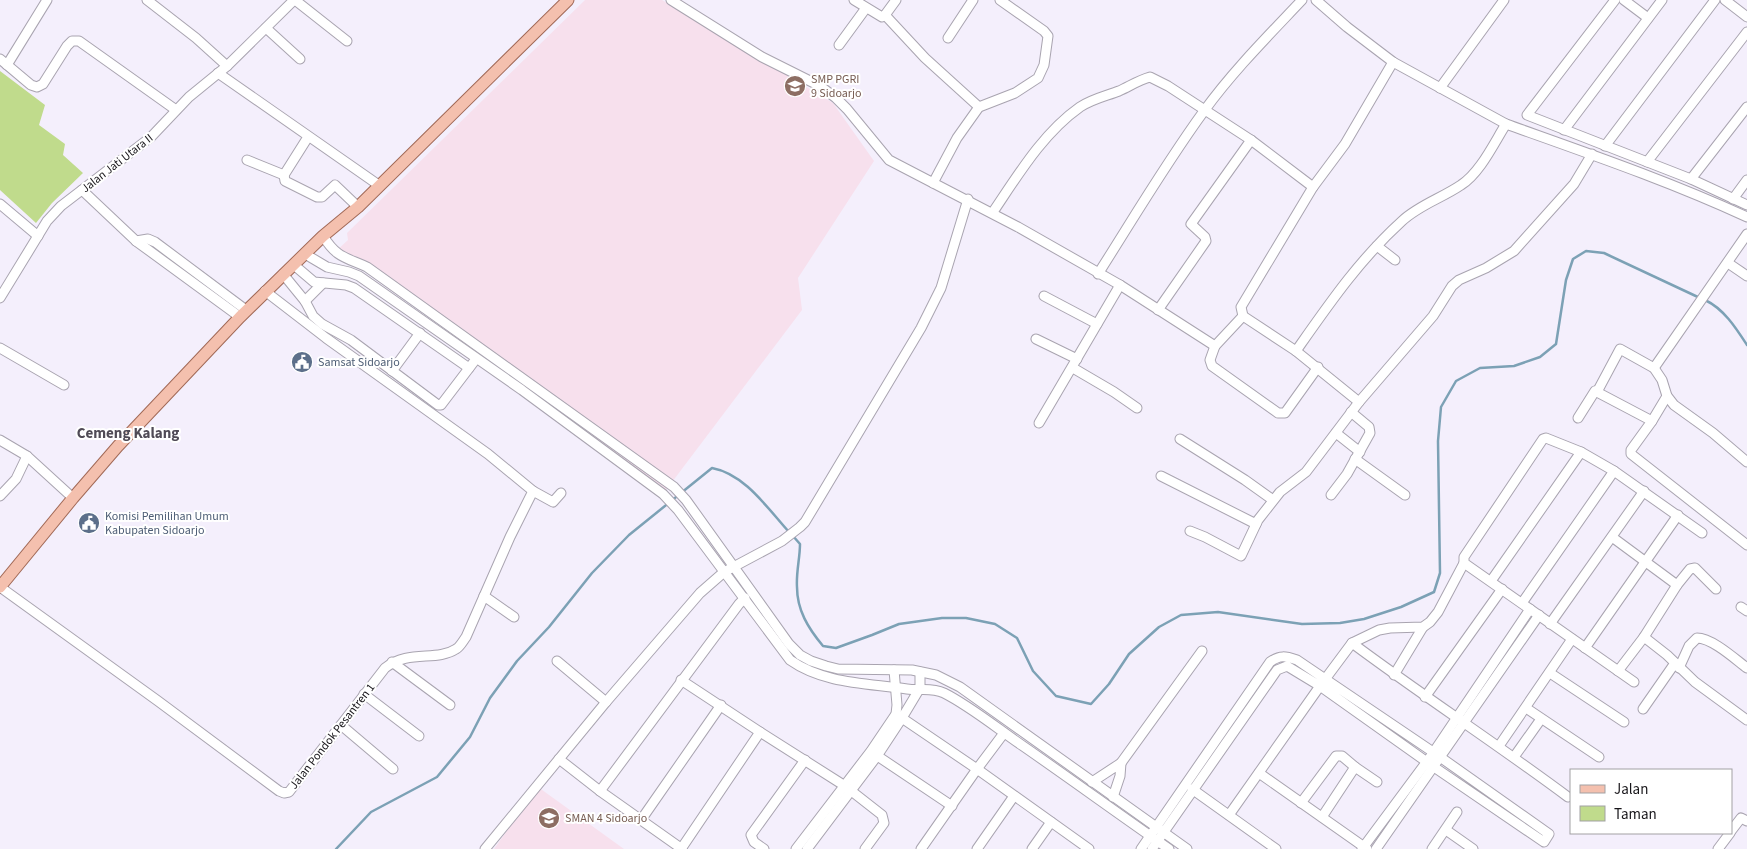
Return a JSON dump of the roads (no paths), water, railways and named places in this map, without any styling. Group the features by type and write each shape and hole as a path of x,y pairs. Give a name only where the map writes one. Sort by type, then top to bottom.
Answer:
{"main road":[{"path":"0,587 118,446 243,313 323,236 380,186 568,0"}],"street":[{"path":"47,0 4,62 31,85 37,87 43,84 67,46 72,41 79,41 176,110"},
{"path":"147,0 196,38 226,66"},
{"path":"671,0 762,57 820,86 847,109 889,160 993,212 1120,285 1215,346"},
{"path":"854,0 882,18 896,0"},
{"path":"948,38 973,0"},
{"path":"933,183 957,138 979,107 1016,93 1028,86 1038,78 1044,66 1048,36 1044,31 1000,0"},
{"path":"1098,274 1153,186 1204,110 1244,61 1302,0"},
{"path":"1316,0 1347,27 1393,62 1506,124 1592,154 1711,200 1747,217"},
{"path":"1440,88 1504,0"},
{"path":"1616,0 1527,115 1691,179 1747,205"},
{"path":"1624,0 1648,18"},
{"path":"1564,130 1662,0"},
{"path":"1605,146 1715,0"},
{"path":"1725,0 1747,17"},
{"path":"290,1 347,41"},
{"name":"Jalan Jati Utara II","path":"0,298 47,222 61,206 151,137 199,87 226,66 266,28 290,1"},
{"path":"840,45 866,8"},
{"path":"885,15 925,58 979,107"},
{"path":"266,28 300,59"},
{"path":"1647,162 1747,32"},
{"path":"1360,402 1318,367 1243,316 1241,307 1313,187 1345,144 1393,62"},
{"path":"218,73 380,186"},
{"path":"993,212 1017,175 1061,123 1091,101 1150,77 1168,86 1251,140 1313,187"},
{"path":"1691,179 1747,107"},
{"path":"1296,351 1338,290 1377,246 1404,218 1461,186 1472,176 1506,124"},
{"path":"308,137 284,175 284,180 317,197 322,197 335,185 358,207"},
{"path":"1158,310 1206,241 1205,237 1191,224 1251,140"},
{"path":"1190,531 1241,556 1256,524 1273,500 1280,492 1306,472 1351,412 1433,316 1452,286 1459,280 1486,268 1514,251 1574,184 1592,154"},
{"path":"248,160 284,175"},
{"path":"1733,199 1747,180"},
{"path":"82,190 136,241 243,313"},
{"path":"485,849 559,758 692,601 724,572 782,541 800,527 922,328 941,288 968,200"},
{"path":"3,207 38,236"},
{"path":"1654,368 1747,234"},
{"path":"323,236 335,252 345,259 367,267 674,487 686,500 734,566 790,660 821,677 912,689 920,688 944,693 1015,740 1169,849"},
{"path":"1377,246 1395,260"},
{"path":"305,254 327,267 360,276 522,390 663,494 678,510 745,598 756,605"},
{"path":"1728,263 1747,276"},
{"path":"294,265 312,282 346,285 354,288 468,368"},
{"path":"283,274 305,301 313,316 351,340 438,405 441,405 468,368 477,345"},
{"path":"305,301 323,283"},
{"path":"1039,423 1120,285"},
{"path":"265,291 326,338 488,454 533,491 553,502 561,492"},
{"path":"1044,296 1097,324"},
{"path":"1243,316 1215,346 1210,360 1212,366 1282,414 1285,413 1318,367"},
{"path":"392,371 420,333"},
{"path":"1036,339 1137,408"},
{"path":"0,348 64,385"},
{"path":"1578,418 1593,392 1597,392 1619,349 1654,368 1662,380 1667,396 1674,405 1713,433 1747,462"},
{"path":"522,390 528,382"},
{"path":"1597,392 1652,422"},
{"path":"1667,396 1652,422 1631,450 1633,456 1747,544"},
{"path":"1331,495 1358,456 1370,430 1351,412"},
{"path":"1336,433 1358,456 1405,495"},
{"path":"1394,675 1423,627 1438,612 1464,563 1464,557 1543,439 1549,438 1581,452 1614,471 1702,533"},
{"path":"1180,439 1273,500"},
{"path":"0,440 28,456 73,498"},
{"path":"1491,581 1581,452"},
{"path":"0,496 16,479 28,456"},
{"path":"636,474 643,464"},
{"path":"1376,849 1460,720 1526,606 1614,471"},
{"path":"1161,476 1256,524"},
{"path":"392,662 405,657 442,654 455,650 466,638 533,491"},
{"path":"1550,624 1644,491"},
{"path":"1585,648 1678,515"},
{"path":"1612,537 1677,585"},
{"path":"1464,563 1634,682"},
{"path":"1618,671 1644,637 1677,585 1693,567 1716,589"},
{"name":"Jalan Pondok Pesantren 1","path":"0,587 284,793 289,792 364,694 392,662"},
{"path":"1425,697 1502,589"},
{"path":"484,596 514,617"},
{"path":"600,791 738,604 745,598"},
{"path":"1460,720 1539,615"},
{"path":"769,624 800,655 811,661 838,668 920,672 947,680 1187,849"},
{"path":"1229,815 1322,682 1352,643 1379,630 1423,627"},
{"path":"1644,637 1658,646 1695,682 1747,720"},
{"path":"1643,709 1677,665 1689,646 1697,638 1702,638 1718,647 1747,668"},
{"path":"1498,746 1572,639"},
{"path":"1352,643 1394,675 1514,757 1568,797"},
{"path":"1092,782 1121,763 1202,651"},
{"path":"1160,830 1270,662 1277,657 1284,656 1297,660 1322,682 1433,761 1543,845"},
{"path":"557,661 606,702"},
{"path":"392,662 450,705"},
{"path":"1141,849 1154,838 1192,789 1277,670 1287,666 1322,682"},
{"path":"894,670 899,716"},
{"path":"807,849 920,688 920,672"},
{"path":"1550,673 1624,722"},
{"path":"681,680 805,760 882,815 884,823 866,849"},
{"path":"364,694 419,736"},
{"path":"641,820 720,705"},
{"path":"1526,708 1598,757"},
{"path":"899,716 977,769 1087,849"},
{"path":"1514,757 1541,719"},
{"path":"922,849 1002,731 1006,720"},
{"path":"341,725 393,769"},
{"path":"1015,740 1021,731"},
{"path":"559,758 600,791 682,849 760,732"},
{"path":"874,754 952,806"},
{"path":"1302,803 1336,756 1342,756 1377,782"},
{"path":"764,849 751,839 751,835 805,760"},
{"path":"1259,773 1365,848 1433,761"},
{"path":"1113,797 1120,776 1121,763"},
{"path":"1322,817 1356,767"},
{"path":"796,849 848,789"},
{"path":"1192,789 1276,849"},
{"path":"977,849 1014,796"},
{"path":"1432,849 1457,812"},
{"path":"1732,829 1741,818 1747,821"},
{"path":"1032,849 1051,822"},
{"path":"1446,830 1473,849"},
{"path":"1718,849 1729,834"},
{"path":"1152,849 1154,838"}],"waterway":[{"path":"793,536 800,544 797,581 801,611 808,625 823,646 836,648 899,624 942,618 966,618 995,624 1017,638 1033,671 1056,696 1091,704 1109,684 1129,654 1159,627 1181,615 1218,612 1302,624 1340,623 1364,619 1401,607 1434,592 1440,573 1438,441 1441,407 1456,381 1480,368 1514,366 1540,357 1556,344 1566,280 1573,259 1586,251 1604,253 1700,298"},
{"path":"1705,300 1724,314 1747,345"},
{"path":"336,849 371,812 437,777 470,737 490,698 517,661 549,627 592,573 629,535 712,468 735,477 745,485 764,503 789,532"}],"place":[{"name":"SMP PGRI 9 Sidoarjo","path":"795,86"},
{"name":"Samsat Sidoarjo","path":"302,362"},
{"name":"Komisi Pemilihan Umum Kabupaten Sidoarjo","path":"89,523"},
{"name":"SMAN 4 Sidoarjo","path":"549,818"}],"district":[{"name":"Cemeng Kalang","path":"128,433"}]}
